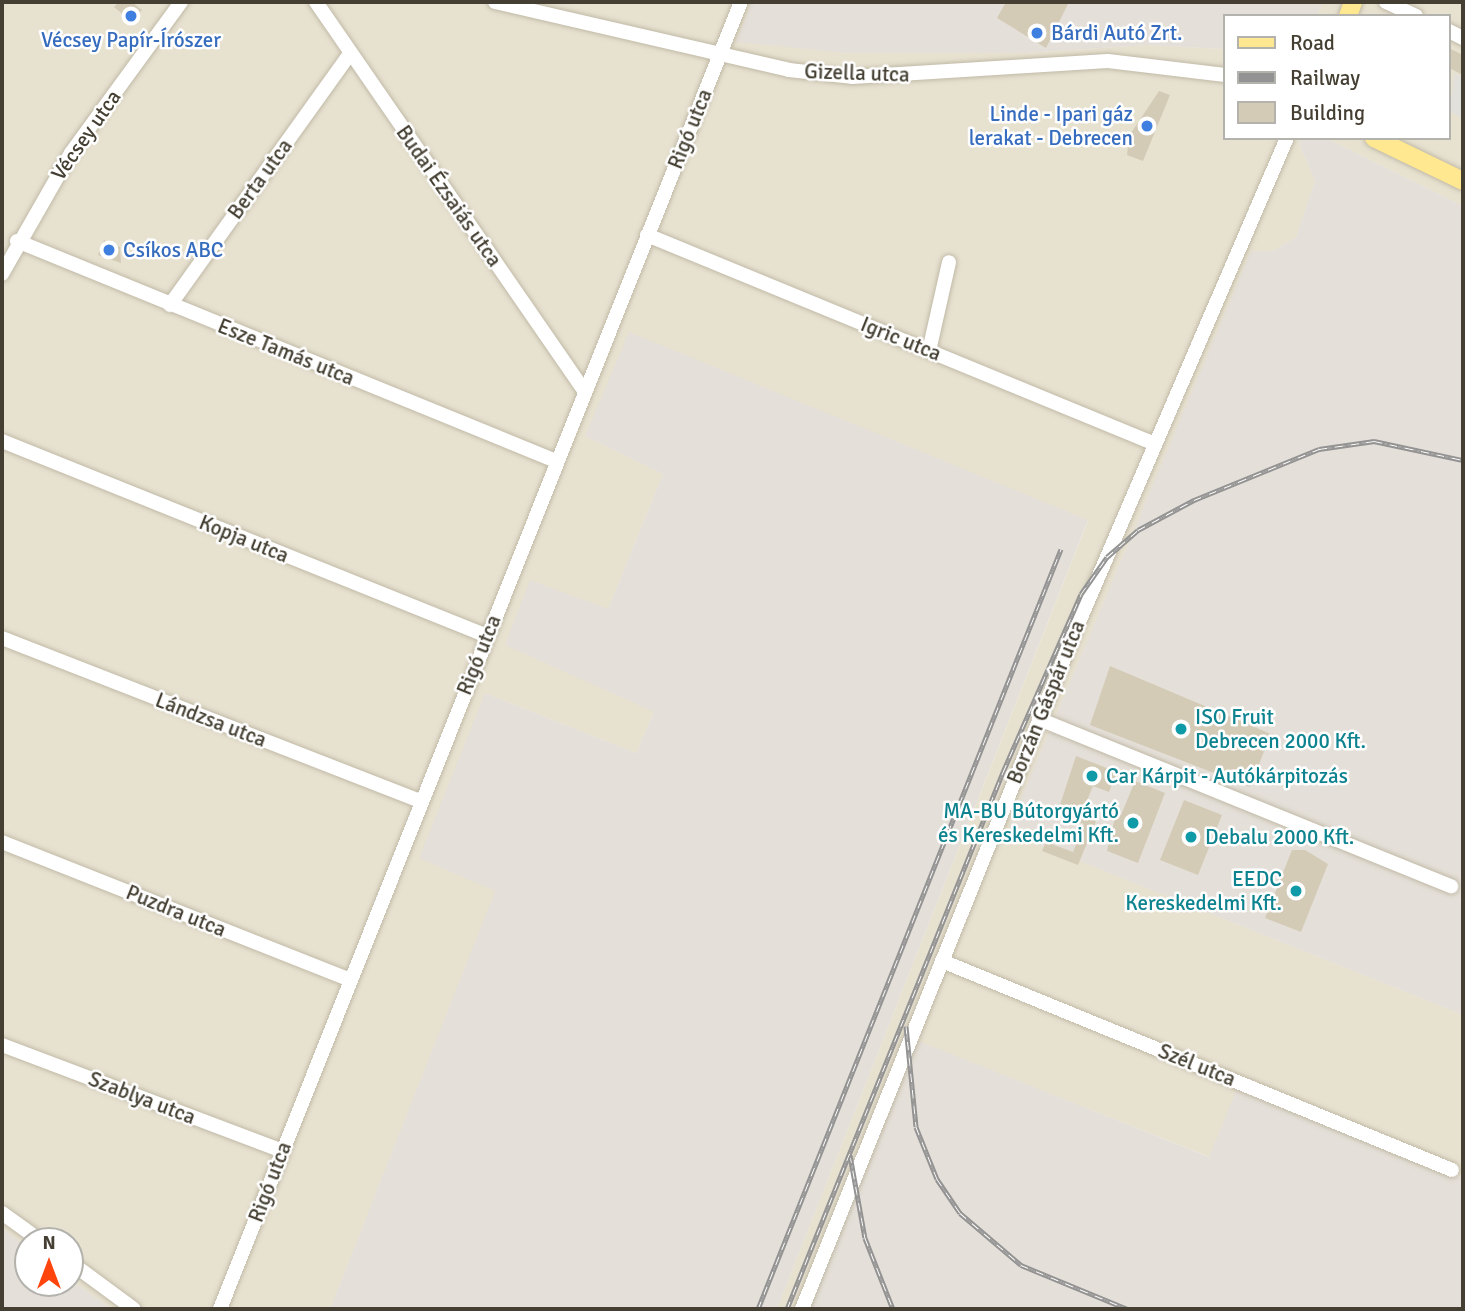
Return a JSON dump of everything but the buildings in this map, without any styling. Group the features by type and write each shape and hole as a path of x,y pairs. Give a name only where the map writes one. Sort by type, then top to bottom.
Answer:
{"main road":[{"path":"1378,140 1463,181"}],"street":[{"name":"Vécsey utca","path":"2,274 17,241 71,153 181,2"},
{"name":"Budai Ézsaiás utca","path":"316,2 584,390"},
{"name":"Gizella utca","path":"495,2 721,54 852,77 1108,61 1224,75"},
{"name":"Rigó utca","path":"220,1309 584,390 741,2"},
{"path":"1386,2 1412,14"},
{"name":"Berta utca","path":"170,304 350,54"},
{"name":"Borzán Gáspár utca","path":"802,1309 1039,719 1286,140"},
{"name":"Borzán Gáspár utca","path":"1253,216 1296,140"},
{"name":"Igric utca","path":"647,235 1155,444"},
{"name":"Esze Tamás utca","path":"17,241 556,461"},
{"path":"929,351 949,262"},
{"name":"Kopja utca","path":"2,442 486,636"},
{"name":"Lándzsa utca","path":"2,638 421,801"},
{"path":"1039,719 1451,886"},
{"name":"Puzdra utca","path":"2,845 350,980"},
{"name":"Szél utca","path":"942,961 1452,1170"},
{"name":"Szablya utca","path":"2,1045 282,1151"},
{"path":"2,1213 22,1227"},
{"path":"84,1272 134,1309"}],"shaded area":[{"path":"2,2 752,2 737,41 848,53 1025,53 1147,45 1224,49 1224,140 1302,140 1299,144 1315,181 1296,237 1273,251 1251,252 1008,832 1463,1015 1463,1178 1238,1087 1210,1157 917,1041 809,1309 777,1309 1088,521 893,442 585,436 663,474 608,609 654,712 636,753 485,693 496,890 330,1309 111,1309 84,1289 84,1227 14,1227 14,1237 2,1228"},
{"path":"752,2 1323,2 1318,14 1224,14 1224,49 1147,45 1025,53 848,53 736,42"},
{"path":"1323,2 1463,2 1463,206 1330,140 1451,140 1451,14 1318,14"},
{"path":"1455,73 1463,77 1463,119 1451,112"},
{"path":"1302,140 1330,140 1463,206 1463,1015 1007,832 1251,251 1273,251 1296,237 1315,181 1299,144"},
{"path":"629,332 1088,520 777,1309 330,1309 495,891 419,858 485,693 636,753 654,712 505,645 530,580 608,609 663,474 585,436"},
{"path":"916,1040 1209,1157 1238,1086 1463,1178 1463,1309 809,1309"},
{"path":"2,1228 14,1237 14,1297 84,1297 84,1289 111,1309 2,1309"}],"railway":[{"path":"787,1309 1003,772 1081,594 1107,557 1138,530 1194,500 1319,449 1374,441 1463,460"},
{"path":"758,1309 1061,549"},
{"path":"906,1026 916,1127 937,1179 960,1213 1021,1265 1128,1309"},
{"path":"850,1155 865,1238 893,1309"}],"place":[{"name":"Vécsey Papír-Írószer","path":"131,16"},
{"name":"Bárdi Autó Zrt.","path":"1037,33"},
{"name":"Linde - Ipari gáz lerakat - Debrecen","path":"1147,126"},
{"name":"Csíkos ABC","path":"109,250"},
{"name":"ISO Fruit Debrecen 2000 Kft.","path":"1181,729"},
{"name":"Car Kárpit - Autókárpitozás","path":"1092,776"},
{"name":"MA-BU Bútorgyártó és Kereskedelmi Kft.","path":"1133,823"},
{"name":"Debalu 2000 Kft.","path":"1191,837"},
{"name":"EEDC Kereskedelmi Kft.","path":"1296,891"}]}
